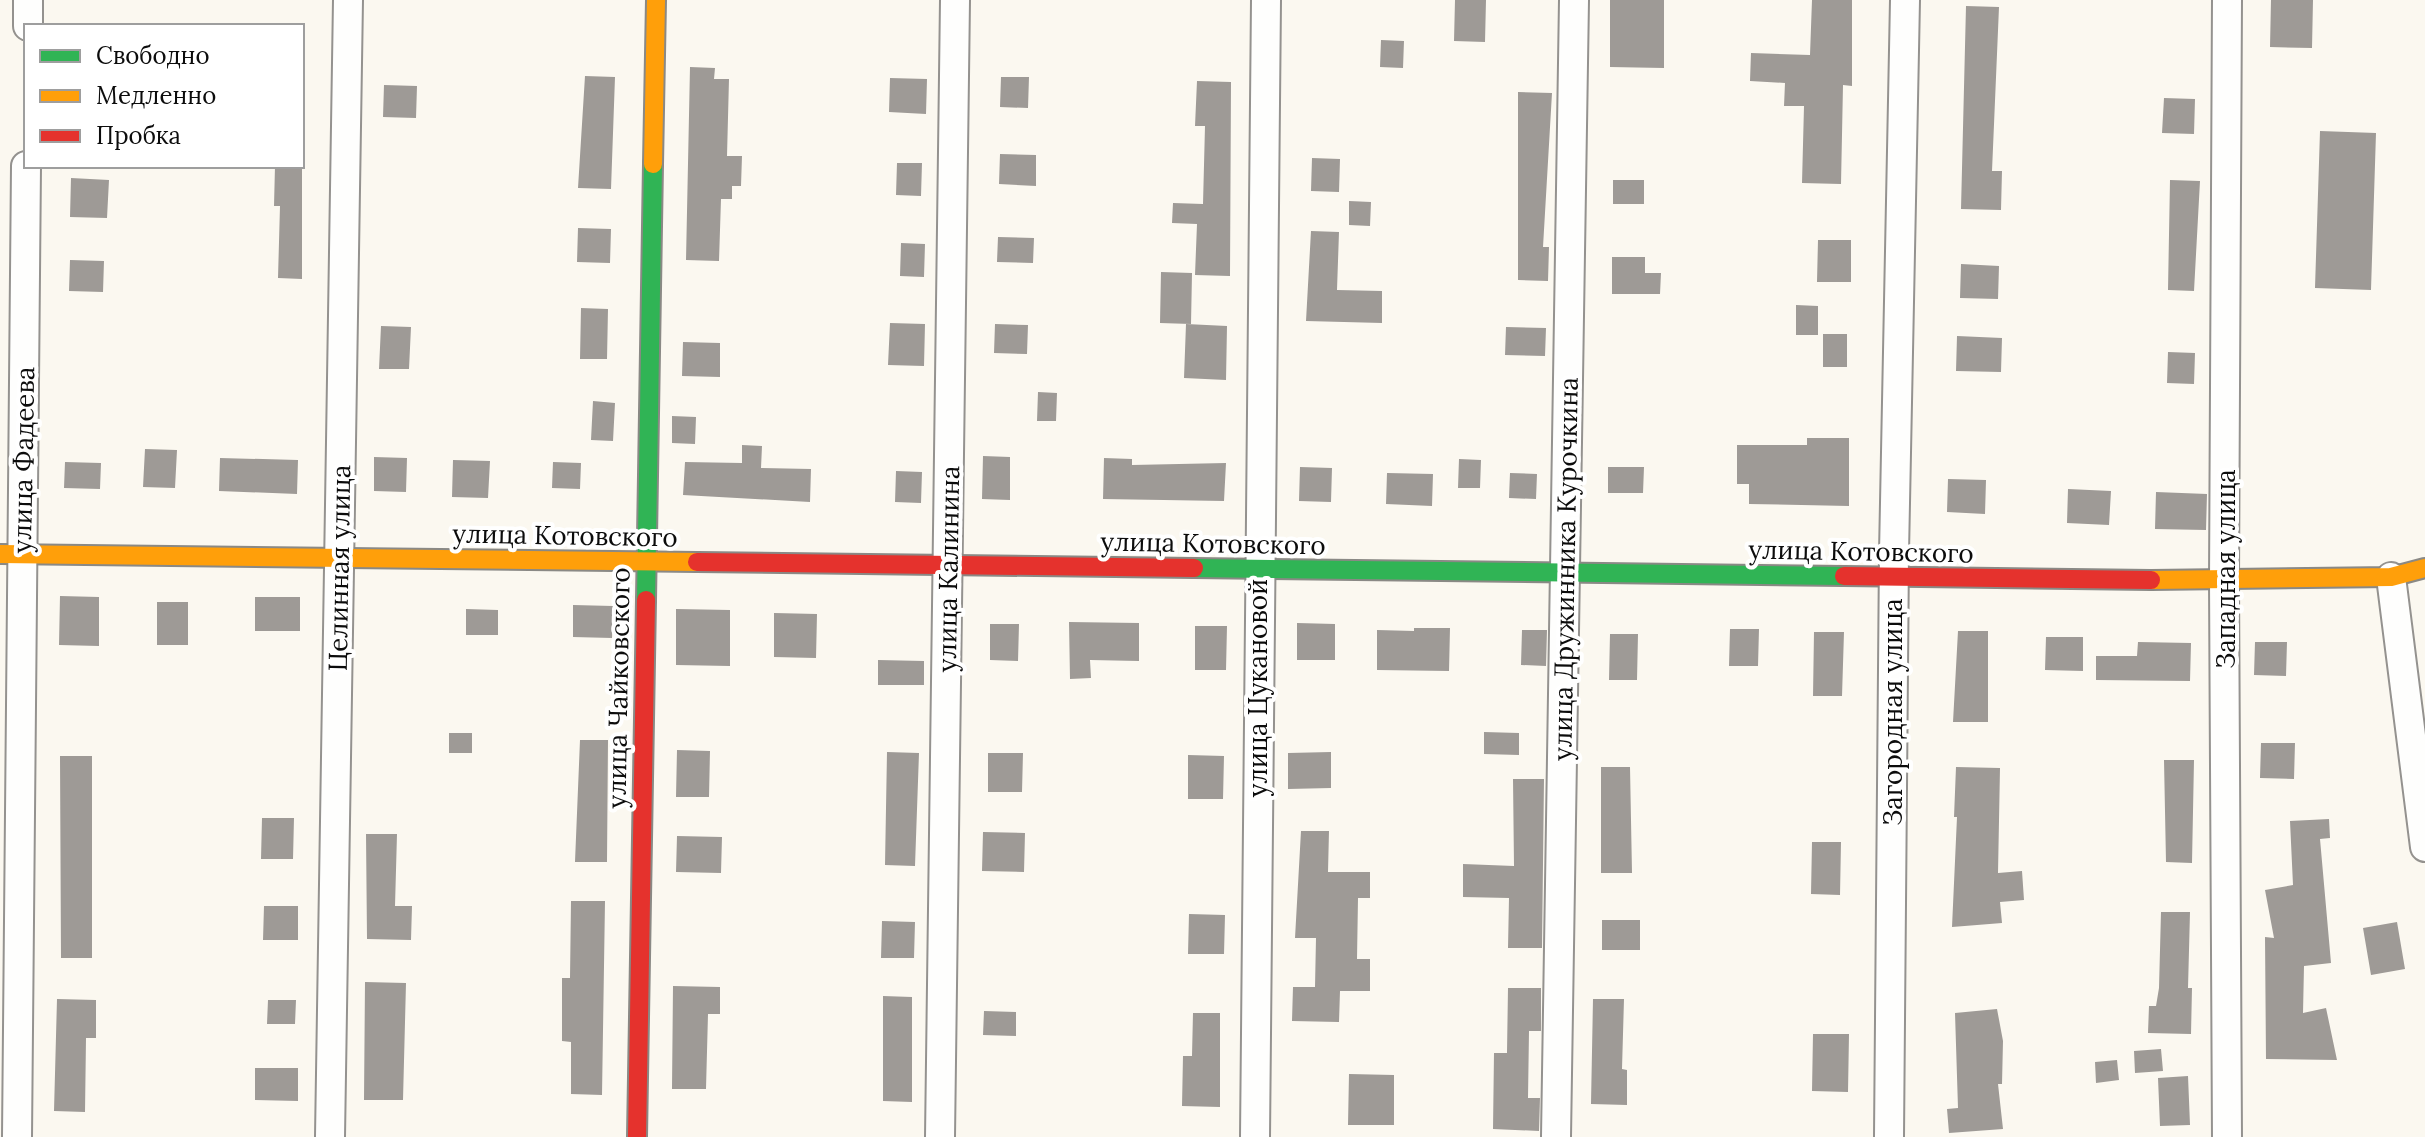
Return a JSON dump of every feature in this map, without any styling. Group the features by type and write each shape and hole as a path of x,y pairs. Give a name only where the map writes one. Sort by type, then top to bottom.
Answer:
{"street":[{"path":"28,0 28,24"},
{"name":"Целинная улица","path":"330,1137 348,0"},
{"name":"улица Чайковского","path":"637,1137 656,0"},
{"name":"улица Калинина","path":"940,1137 955,0"},
{"name":"улица Цукановой","path":"1255,1137 1258,569 1266,0"},
{"name":"улица Дружинника Курочкина","path":"1556,1137 1574,0"},
{"name":"Загородная улица","path":"1889,1137 1893,577 1905,0"},
{"name":"Западная улица","path":"2227,0 2224,581 2227,1137"},
{"name":"улица Фадеева","path":"17,1137 11,554 26,168"},
{"name":"улица Котовского","path":"11,554 2224,581 2391,577 2425,568"},
{"path":"2391,577 2425,847"}],"building":[{"path":"1455,0 1486,0 1485,42 1454,41"},
{"path":"1610,0 1664,0 1664,68 1610,67"},
{"path":"1812,0 1852,0 1852,86 1843,85 1841,184 1802,183 1804,106 1784,106 1785,83 1750,81 1751,53 1810,55"},
{"path":"2271,0 2313,0 2312,48 2270,47"},
{"path":"1966,6 1999,7 1992,171 2002,171 2001,210 1961,209"},
{"path":"1381,40 1404,41 1403,68 1380,67"},
{"path":"690,67 715,68 714,79 729,79 727,156 742,156 741,186 732,186 732,199 721,199 719,261 686,260"},
{"path":"585,76 615,77 611,189 578,188"},
{"path":"1001,77 1029,77 1028,108 1000,107"},
{"path":"890,78 927,79 926,114 889,112"},
{"path":"1197,81 1231,82 1230,276 1195,275 1197,224 1172,223 1173,203 1203,204 1205,126 1195,126"},
{"path":"384,85 417,86 416,118 383,117"},
{"path":"1518,92 1552,93 1543,247 1549,247 1548,281 1518,280"},
{"path":"2164,98 2195,99 2194,134 2162,133"},
{"path":"2320,131 2376,133 2371,290 2315,288"},
{"path":"1000,154 1036,155 1036,186 999,184"},
{"path":"1312,158 1340,159 1339,192 1311,191"},
{"path":"897,163 922,163 921,196 896,195"},
{"path":"275,168 302,168 302,279 278,278 280,206 274,206"},
{"path":"71,178 109,180 107,218 70,217"},
{"path":"1613,180 1644,180 1644,204 1613,204"},
{"path":"2170,180 2200,181 2194,291 2168,290"},
{"path":"1349,201 1371,202 1370,226 1349,225"},
{"path":"578,228 611,229 610,263 577,262"},
{"path":"1311,231 1339,232 1337,290 1382,291 1382,323 1306,321"},
{"path":"998,237 1034,238 1033,263 997,262"},
{"path":"1818,240 1851,240 1851,282 1817,282"},
{"path":"901,243 925,244 924,277 900,276"},
{"path":"1612,257 1645,257 1645,273 1661,273 1660,294 1612,294"},
{"path":"70,260 104,261 103,292 69,291"},
{"path":"1961,264 1999,266 1998,299 1960,298"},
{"path":"1161,272 1192,273 1191,324 1160,323"},
{"path":"1796,305 1818,306 1818,335 1796,335"},
{"path":"581,308 608,309 607,359 580,359"},
{"path":"890,323 925,324 924,366 888,365"},
{"path":"995,324 1028,325 1027,354 994,353"},
{"path":"1186,324 1227,326 1226,380 1184,378"},
{"path":"381,326 411,327 409,369 379,369"},
{"path":"1506,327 1546,328 1545,356 1505,355"},
{"path":"1823,334 1847,334 1847,367 1823,367"},
{"path":"1957,336 2002,338 2001,372 1956,371"},
{"path":"683,342 720,343 720,377 682,376"},
{"path":"2168,352 2195,353 2194,384 2167,383"},
{"path":"1038,392 1057,393 1056,421 1037,421"},
{"path":"593,401 615,403 613,441 591,440"},
{"path":"672,416 696,417 695,444 672,443"},
{"path":"1807,438 1849,438 1849,506 1749,504 1749,484 1737,484 1737,445 1807,445"},
{"path":"742,445 762,446 761,468 811,469 810,502 683,495 685,462 742,463"},
{"path":"145,449 177,450 175,488 143,487"},
{"path":"983,456 1010,457 1010,500 982,499"},
{"path":"374,457 407,458 406,492 374,491"},
{"path":"220,458 298,460 297,494 219,491"},
{"path":"1104,458 1132,459 1132,465 1226,463 1224,501 1103,499"},
{"path":"1459,459 1481,460 1480,488 1458,488"},
{"path":"453,460 490,461 488,498 452,497"},
{"path":"65,462 101,463 100,489 64,488"},
{"path":"553,462 581,463 580,489 552,488"},
{"path":"1300,467 1332,468 1331,502 1299,501"},
{"path":"1608,467 1644,467 1643,493 1608,493"},
{"path":"896,471 922,472 921,503 895,502"},
{"path":"1387,473 1433,474 1432,506 1386,504"},
{"path":"1510,473 1537,474 1536,499 1509,498"},
{"path":"1948,479 1986,480 1985,514 1947,512"},
{"path":"2068,489 2111,491 2109,525 2067,523"},
{"path":"2156,492 2207,494 2206,530 2155,529"},
{"path":"60,596 99,597 99,646 59,645"},
{"path":"255,597 300,597 300,631 255,631"},
{"path":"157,602 188,602 188,645 157,645"},
{"path":"573,605 613,606 612,638 573,637"},
{"path":"466,609 498,610 498,635 466,635"},
{"path":"676,609 730,610 730,666 676,665"},
{"path":"774,613 817,614 816,658 774,657"},
{"path":"1069,622 1139,623 1139,661 1090,660 1091,678 1070,679"},
{"path":"1297,623 1335,624 1335,660 1297,660"},
{"path":"990,624 1019,624 1018,661 990,660"},
{"path":"1195,626 1227,626 1226,670 1195,670"},
{"path":"1414,628 1450,628 1449,671 1377,670 1377,630 1414,631"},
{"path":"1730,629 1759,629 1758,666 1729,666"},
{"path":"1522,630 1547,630 1546,666 1521,665"},
{"path":"1958,631 1988,631 1988,722 1953,722"},
{"path":"1814,632 1844,632 1842,696 1813,696"},
{"path":"1610,634 1638,634 1637,680 1609,680"},
{"path":"2046,637 2083,637 2083,671 2045,670"},
{"path":"2138,642 2191,643 2190,681 2096,680 2096,656 2137,656"},
{"path":"2255,642 2287,642 2286,676 2254,675"},
{"path":"878,660 924,661 924,685 878,685"},
{"path":"1484,732 1519,733 1519,755 1484,754"},
{"path":"449,733 472,733 472,753 449,753"},
{"path":"580,740 608,740 607,862 575,862"},
{"path":"2261,743 2295,743 2294,779 2260,778"},
{"path":"677,750 710,751 709,797 676,797"},
{"path":"887,752 919,753 915,866 885,865"},
{"path":"1331,752 1331,788 1288,789 1288,753"},
{"path":"988,753 1023,753 1022,792 988,792"},
{"path":"1188,755 1224,756 1223,799 1188,799"},
{"path":"60,756 92,756 92,958 61,958"},
{"path":"2164,760 2194,760 2192,863 2166,862"},
{"path":"1601,767 1630,767 1632,873 1601,873"},
{"path":"1956,767 2000,768 1998,873 2022,871 2024,900 2000,902 2002,923 1952,927"},
{"path":"1513,779 1544,779 1542,948 1508,948 1509,898 1463,897 1463,864 1514,866"},
{"path":"262,818 294,818 293,859 261,859"},
{"path":"2329,819 2330,838 2320,839 2331,963 2304,966 2303,1013 2326,1008 2337,1060 2266,1059 2265,937 2274,938 2265,890 2293,885 2290,821"},
{"path":"1301,831 1329,831 1328,872 1370,872 1370,898 1358,898 1357,959 1370,959 1370,991 1340,991 1339,1022 1292,1021 1293,987 1315,987 1316,938 1295,938"},
{"path":"983,832 1025,833 1024,872 982,871"},
{"path":"366,834 397,834 395,906 412,906 411,940 367,939"},
{"path":"677,836 722,837 721,873 676,872"},
{"path":"1812,842 1841,842 1840,895 1811,894"},
{"path":"571,901 605,901 602,1095 571,1094 571,1042 562,1041 562,978 570,978"},
{"path":"264,906 298,906 298,940 263,940"},
{"path":"2161,912 2190,912 2188,988 2192,988 2191,1034 2148,1033 2149,1006 2156,1006 2159,988"},
{"path":"1189,914 1225,915 1224,954 1188,954"},
{"path":"1602,920 1640,920 1640,950 1602,950"},
{"path":"882,921 915,922 914,958 881,958"},
{"path":"2397,922 2405,969 2371,975 2363,928"},
{"path":"365,982 406,983 403,1100 364,1100"},
{"path":"673,986 720,987 720,1014 708,1014 706,1089 672,1089"},
{"path":"1508,988 1541,988 1541,1031 1529,1031 1528,1098 1540,1098 1539,1131 1493,1129 1494,1053 1507,1053"},
{"path":"883,996 912,997 912,1102 883,1101"},
{"path":"57,999 96,1000 96,1038 86,1038 85,1112 54,1111"},
{"path":"1593,999 1624,999 1622,1069 1627,1070 1627,1105 1591,1104"},
{"path":"268,1000 296,1000 295,1024 267,1024"},
{"path":"1997,1009 2003,1041 2002,1084 1998,1084 2003,1129 1949,1133 1947,1109 1958,1108 1955,1013"},
{"path":"984,1011 1016,1012 1016,1036 983,1035"},
{"path":"1193,1013 1220,1013 1220,1107 1182,1106 1183,1056 1192,1056"},
{"path":"1813,1034 1849,1034 1848,1092 1812,1091"},
{"path":"2161,1049 2163,1071 2135,1073 2134,1051"},
{"path":"2117,1060 2119,1080 2096,1083 2095,1062"},
{"path":"255,1068 298,1068 298,1101 255,1100"},
{"path":"1349,1074 1394,1075 1394,1125 1348,1125"},
{"path":"2188,1076 2190,1125 2160,1126 2158,1078"}],"traffic: fast":[{"path":"646,600 653,164"},
{"path":"1194,568 1844,576"}],"traffic: slow":[{"path":"653,164 656,0"},
{"path":"0,554 697,562"},
{"path":"2151,580 2391,577 2425,568"}],"traffic: jam":[{"path":"697,562 1194,568"},
{"path":"1844,576 2151,580"},
{"path":"637,1137 646,600"}]}
